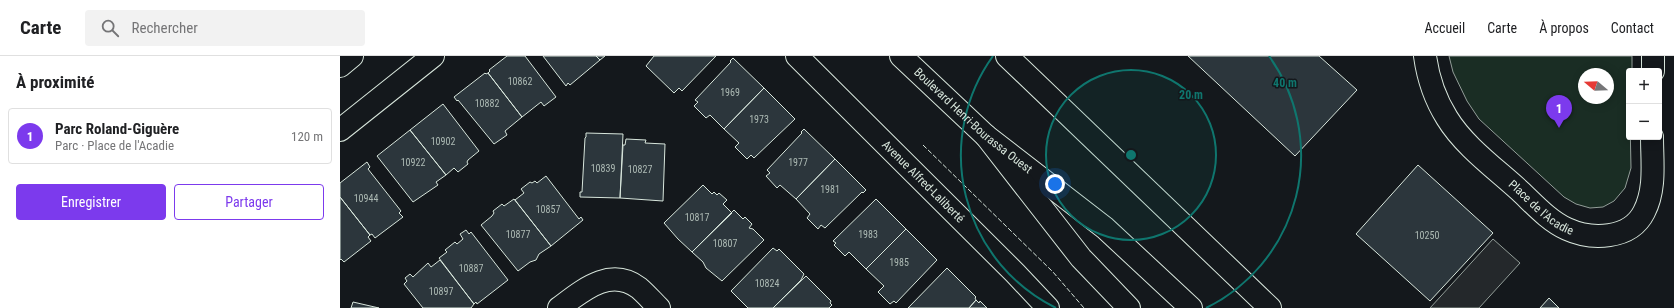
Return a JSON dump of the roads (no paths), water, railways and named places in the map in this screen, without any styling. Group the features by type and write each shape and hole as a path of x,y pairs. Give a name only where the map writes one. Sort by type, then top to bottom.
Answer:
{"main road":[{"path":"340,66 352,56"},
{"path":"340,130 433,56"},
{"name":"Avenue Alfred-Laliberté","path":"798,56 1048,308"},
{"name":"Boulevard Henri-Bourassa Ouest","path":"901,56 986,136 1105,228 1191,308"},
{"path":"1007,56 1270,308"},
{"name":"Place de l'Acadie","path":"1425,56 1428,74 1442,108 1448,119 1470,146 1546,215 1565,228 1582,235 1595,237 1607,236 1624,231 1634,224 1644,213 1652,186 1652,140"},
{"path":"1653,56 1653,68"},
{"path":"986,136 1081,258 1129,308"},
{"path":"559,308 594,284 609,279 624,281 632,284 644,293 658,308"}],"place":[{"name":"Parc Roland-Giguère","path":"1559,128"}]}
